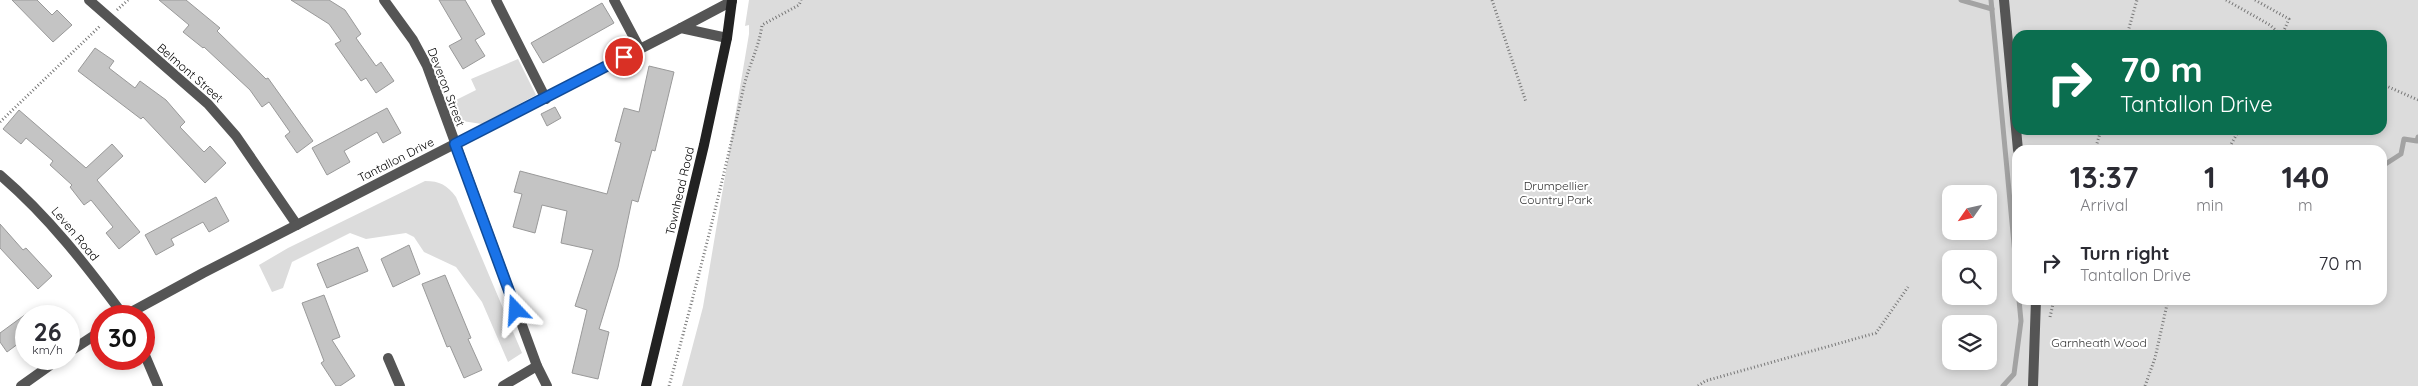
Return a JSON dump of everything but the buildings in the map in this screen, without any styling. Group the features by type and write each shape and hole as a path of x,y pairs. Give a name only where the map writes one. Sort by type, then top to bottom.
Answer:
{"street":[{"name":"Belmont Street","path":"89,0 107,18 208,104 236,136 297,225"},
{"name":"Deveron Street","path":"384,0 413,40 427,66 537,366 547,386"},
{"path":"496,0 546,99"},
{"path":"614,0 640,49"},
{"name":"Tantallon Drive","path":"145,305 297,225 546,99 732,0"},
{"name":"Townhead Road","path":"646,386 727,38 732,0"},
{"path":"2004,0 2012,86"},
{"path":"681,28 727,38"},
{"name":"Leven Road","path":"0,175 29,200 79,256 116,305"},
{"path":"2033,386 2036,305"},
{"path":"388,358 400,386"},
{"path":"503,386 537,366"},
{"path":"21,386 44,370"},
{"path":"151,370 158,386"}],"path":[{"path":"0,122 128,0"},
{"path":"669,386 724,174 747,72 760,46 762,25 799,5 801,0"},
{"path":"1492,0 1526,102"},
{"path":"2128,30 2137,0"},
{"path":"2226,0 2275,30"},
{"path":"2255,0 2289,19 2284,30"},
{"path":"2387,86 2418,100"},
{"path":"1698,386 1705,382 1876,333 1908,286"},
{"path":"2145,386 2156,358 2167,305"}],"green space":[{"name":"Drumpellier Country Park","path":"749,0 2418,0 2418,386 682,386 703,307 749,25 745,26"},
{"path":"518,59 536,95 482,124 462,121 452,102 476,90 471,79"},
{"path":"425,181 443,184 456,197 522,353 508,362 482,302 456,267 424,252 414,237 406,233 366,239 350,233 292,262 283,288 272,292 259,265 288,248"}],"waterway":[{"path":"1961,0 1992,9"},
{"path":"1991,0 2012,222"},
{"path":"2387,163 2401,154 2404,139 2417,141 2418,137"},
{"path":"2003,386 2014,374 2021,321 2019,305"}],"route":[{"path":"516,310 455,144 546,99 624,57"}],"park label":[{"name":"Garnheath Wood","path":"2099,343"}]}
